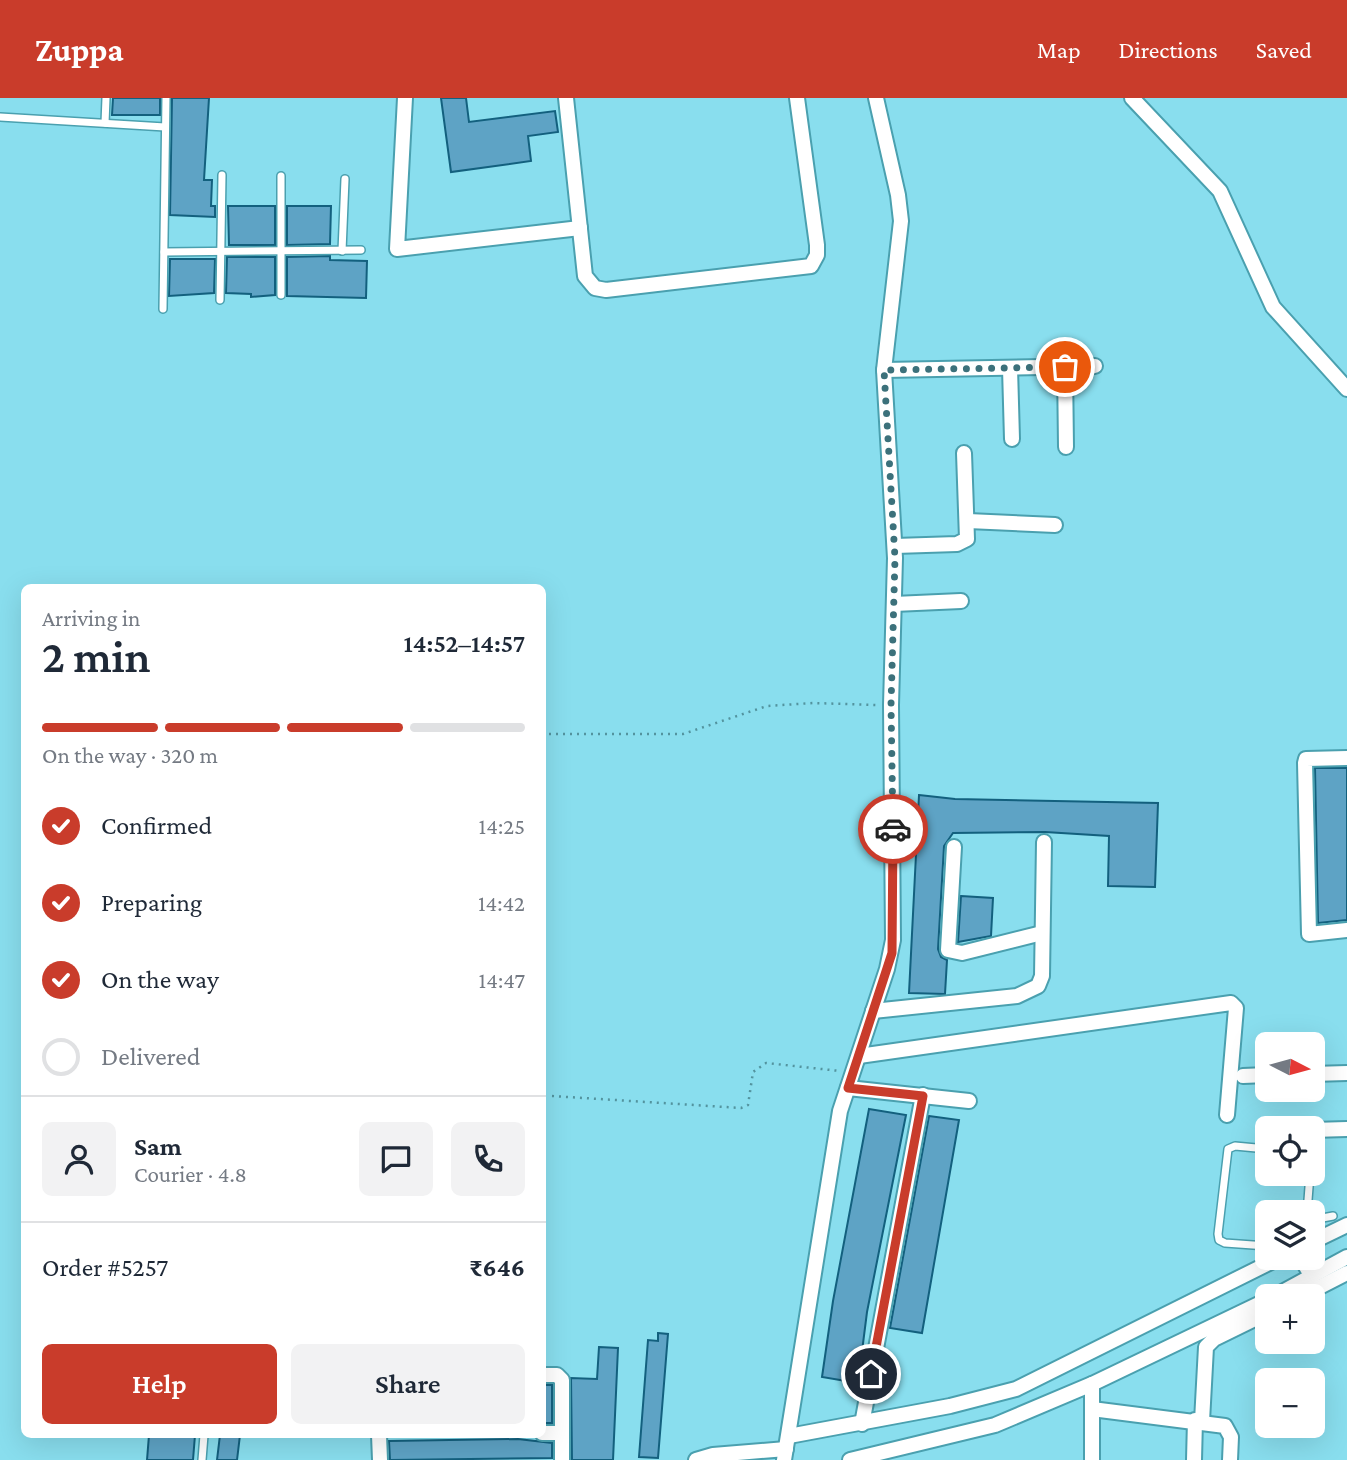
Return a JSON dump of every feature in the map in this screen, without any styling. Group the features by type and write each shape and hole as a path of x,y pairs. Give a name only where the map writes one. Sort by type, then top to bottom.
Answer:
{"street":[{"path":"405,98 397,248 580,228"},
{"path":"567,98 585,276 596,288 606,290 811,266 817,255 817,245 797,98"},
{"path":"786,1448 834,1150 848,1088 893,940 891,705 895,546 884,370 901,221 898,195 876,98"},
{"path":"1132,98 1220,191 1273,307 1347,389"},
{"path":"884,370 1095,366"},
{"path":"1065,367 1066,447"},
{"path":"1010,368 1012,439"},
{"path":"895,546 964,542 968,532 964,453"},
{"path":"968,521 1055,526"},
{"path":"894,604 961,601"},
{"path":"1347,758 1306,759 1305,763 1308,934 1347,930"},
{"path":"873,1011 1017,996 1038,986 1042,976 1044,842"},
{"path":"954,847 948,950 962,953 1042,933"},
{"path":"1315,940 1347,938"},
{"path":"859,1056 1231,1003 1236,1008 1227,1115"},
{"path":"1325,1074 1347,1073"},
{"path":"1243,1076 1255,1076"},
{"path":"848,1088 969,1101"},
{"path":"862,1424 923,1096"},
{"path":"1325,1130 1347,1129"},
{"path":"1325,1236 1347,1225"},
{"path":"1325,1264 1347,1258"},
{"path":"696,1460 713,1455 786,1448 862,1424 1016,1389 1255,1270"},
{"path":"1289,1284 1306,1270"},
{"path":"1325,1284 1347,1273"},
{"path":"850,1460 995,1426 1092,1384 1255,1306"},
{"path":"1194,1460 1206,1347 1214,1339 1255,1319"},
{"path":"546,1375 557,1375 562,1380 562,1460"},
{"path":"1092,1384 1092,1460"},
{"path":"1092,1409 1225,1426 1229,1430 1230,1460"},
{"path":"546,1433 562,1433"},
{"path":"379,1438 380,1460"}],"lane":[{"path":"105,123 106,98"},
{"path":"163,309 166,98"},
{"path":"0,117 165,127"},
{"path":"220,300 222,176"},
{"path":"281,176 281,295"},
{"path":"342,251 345,179"},
{"path":"164,252 360,250"},
{"path":"1255,1148 1235,1146 1228,1149 1218,1234 1219,1240 1225,1244 1255,1245"},
{"path":"1325,1218 1333,1216"},
{"path":"202,1460 204,1438"}],"path":[{"path":"546,734 683,734 767,706 813,703 891,705"},
{"path":"552,1096 741,1108 748,1105 753,1072 766,1063 853,1073"}],"building":[{"path":"113,98 160,98 160,115 112,115"},
{"path":"172,98 209,98 204,180 212,180 211,206 215,206 215,217 170,215"},
{"path":"441,98 466,98 469,122 555,111 558,132 528,136 531,161 451,172"},
{"path":"228,206 275,206 275,245 229,245"},
{"path":"287,206 331,206 330,244 287,245"},
{"path":"330,256 330,260 367,261 366,298 287,296 287,257"},
{"path":"227,257 275,257 275,295 251,297 251,294 226,293"},
{"path":"170,259 215,259 214,293 169,296"},
{"path":"1315,768 1347,768 1347,920 1318,923"},
{"path":"919,795 955,799 1158,803 1155,887 1108,886 1109,836 1045,832 953,833 944,846 938,949 941,957 947,960 945,994 909,993"},
{"path":"961,896 993,898 991,936 958,942"},
{"path":"869,1109 906,1115 867,1312 858,1383 822,1377 833,1301"},
{"path":"929,1116 959,1120 922,1333 890,1328"},
{"path":"658,1333 668,1334 658,1458 639,1457 648,1340 658,1341"},
{"path":"599,1347 618,1348 613,1460 572,1460 571,1378 597,1379"},
{"path":"546,1385 552,1385 552,1423 546,1423"},
{"path":"149,1438 195,1438 193,1460 147,1460"},
{"path":"220,1438 240,1438 237,1460 217,1460"},
{"path":"518,1439 552,1443 552,1458 390,1460 389,1441"}],"way so far":[{"path":"893,829 891,705 895,558 883,390 884,370 1065,367"}],"route":[{"path":"871,1374 923,1096 848,1088 892,953 893,829"}]}
